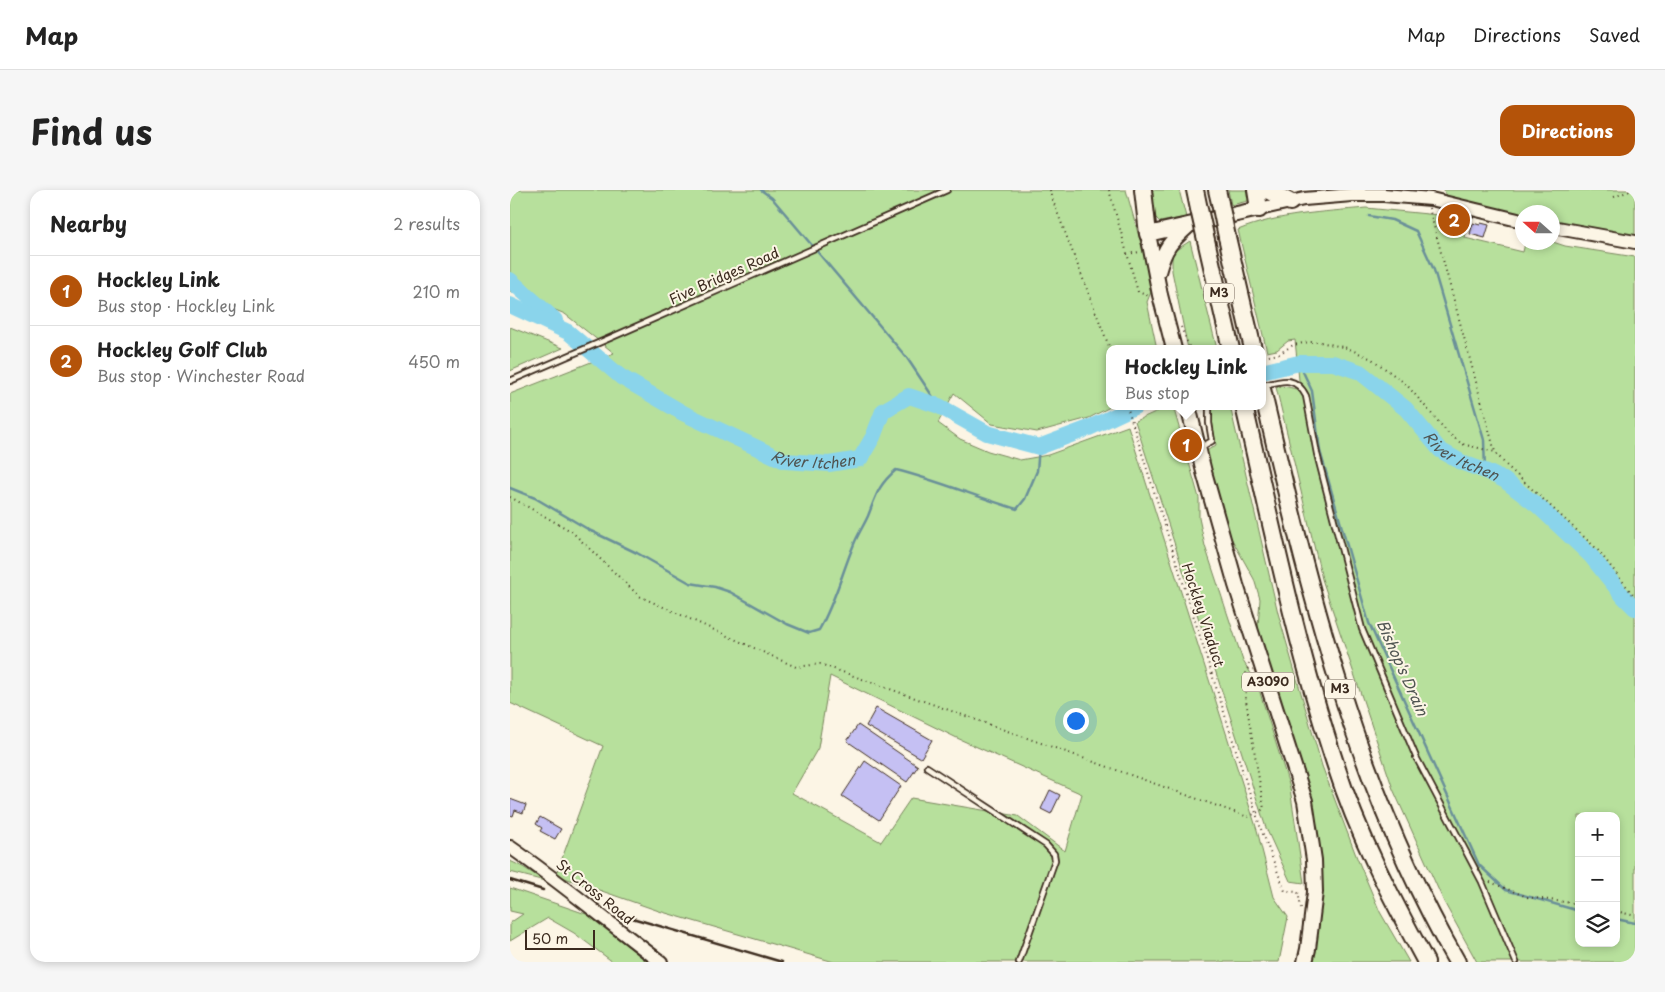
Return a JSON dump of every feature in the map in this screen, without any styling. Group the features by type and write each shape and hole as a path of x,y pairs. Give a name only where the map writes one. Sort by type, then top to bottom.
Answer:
{"highway":[{"path":"1143,190 1148,234"},
{"name":"M3","path":"1195,190 1230,345"},
{"path":"1256,190 1259,209"},
{"path":"1267,190 1290,202"},
{"name":"M3","path":"1219,197 1252,345"},
{"name":"M3","path":"1266,405 1298,543 1329,654 1366,764 1398,847 1438,929 1457,962"},
{"name":"M3","path":"1245,410 1301,648 1336,767 1360,830 1391,897 1426,962"}],"main road":[{"path":"1173,345 1148,234 1304,199 1352,195 1384,195 1432,200 1515,219"},
{"path":"1157,276 1165,250 1171,241 1190,224"},
{"path":"1560,228 1635,242"},
{"name":"A3090","path":"1189,410 1236,584 1305,801 1314,860 1314,884 1305,962"},
{"name":"St Cross Road","path":"510,847 555,878 601,917 661,962"}],"lane":[{"name":"Five Bridges Road","path":"510,380 947,190"},
{"path":"1266,390 1283,380 1302,387 1306,396 1317,454 1362,629 1416,757 1482,882 1516,962"},
{"path":"1198,449 1212,441 1209,410"},
{"path":"927,767 1046,845 1054,854 1055,860 1019,962"}],"path":[{"path":"1050,190 1108,345"},
{"path":"1109,190 1138,292 1152,297"},
{"path":"1614,197 1632,190"},
{"path":"1432,200 1449,281 1495,452 1506,465 1597,549 1635,597"},
{"path":"1127,254 1144,251"},
{"path":"1179,321 1188,345"},
{"path":"1266,356 1279,354 1293,346 1309,342 1320,342 1347,348 1372,359 1406,384 1448,433 1462,444 1495,452"},
{"name":"Hockley Viaduct","path":"1128,410 1261,829 1285,891 1298,892 1302,912"},
{"path":"510,497 571,531 639,596 796,667 820,664 1248,817 1264,809 1246,701 1245,677 1249,663 1246,656"},
{"path":"1482,882 1490,882 1527,897 1575,903"},
{"path":"1620,912 1635,916"}],"green space":[{"path":"510,190 1126,190 1153,287 1147,302 1156,345 1106,345 1106,409 1089,418 1037,432 992,424 954,393 938,423 960,439 988,451 1020,460 1048,455 1128,426 1257,830 1274,897 1288,917 1279,962 834,962 659,911 556,875 603,746 510,703 510,394 614,353 565,314 510,291","holes":["830,676 957,738 1082,794 1065,851 1018,816 911,798 881,842 792,793 818,748"]},
{"path":"1150,190 1179,190 1186,217 1160,222 1152,214"},
{"path":"1228,190 1251,190 1252,200 1231,205"},
{"path":"1444,190 1635,190 1635,239 1560,225 1560,205 1515,205 1515,215 1446,197"},
{"path":"1366,208 1469,218 1465,238 1523,252 1523,250 1560,250 1560,244 1635,257 1635,962 1477,962 1444,902 1393,789 1322,579 1276,387 1300,390 1295,340 1288,341 1277,350 1267,352 1238,230 1285,217"},
{"path":"1190,241 1216,345 1187,345 1172,271 1172,256 1176,250"},
{"path":"510,327 563,348 510,371"},
{"path":"1160,410 1174,410 1199,498 1199,518 1205,546 1243,661 1257,683 1290,788 1304,883 1290,881 1266,828 1135,421"},
{"path":"1212,410 1231,410 1278,613 1322,766 1380,912 1409,962 1312,962 1319,924 1320,876 1317,825 1304,771 1261,647 1258,627 1260,599 1254,579 1230,536 1205,452 1216,445"},
{"path":"510,861 523,867 545,881 510,872"},
{"path":"510,888 592,916 647,962 613,962 574,933 548,918 510,941 510,923 523,914 510,911"}],"building":[{"path":"1473,223 1489,225 1485,238 1470,234"},
{"path":"876,708 932,740 921,758 866,726"},
{"path":"858,725 918,766 907,782 847,741"},
{"path":"865,761 901,786 879,820 842,796"},
{"path":"1050,790 1060,795 1051,814 1041,809"},
{"path":"510,799 526,805 523,813 515,810 513,816 510,815"},
{"path":"540,817 561,829 555,839 540,831 542,828 536,824"}],"waterway":[{"path":"761,190 772,198 907,358 939,406"},
{"path":"1369,216 1392,220 1416,231 1434,270 1484,440 1485,471"},
{"path":"510,280 555,320"},
{"name":"River Itchen","path":"510,305 568,332 621,377 683,413 785,461 829,464 860,459 873,437 883,411 909,396 939,406 987,433 1039,447 1089,428 1127,410"},
{"name":"Bishop's Drain","path":"1299,363 1312,391 1320,451 1369,623 1479,865 1506,890 1575,910"},
{"name":"River Itchen","path":"1266,371 1299,363 1333,363 1360,372 1406,409 1440,450 1463,463 1504,480 1538,506 1591,556 1635,608"},
{"path":"510,488 535,498 591,531 637,553 690,583 715,587 730,592 787,624 809,633 819,630 825,619 854,544 878,491 896,470 1017,509 1025,499 1037,471 1039,447"},
{"name":"Bishop's Drain","path":"1620,920 1635,923"}],"railway":[{"path":"510,880 543,890"},
{"path":"622,915 782,962"}],"place":[{"name":"Hockley Golf Club","path":"1454,220"},
{"name":"Hockley Link","path":"1186,445"}]}
